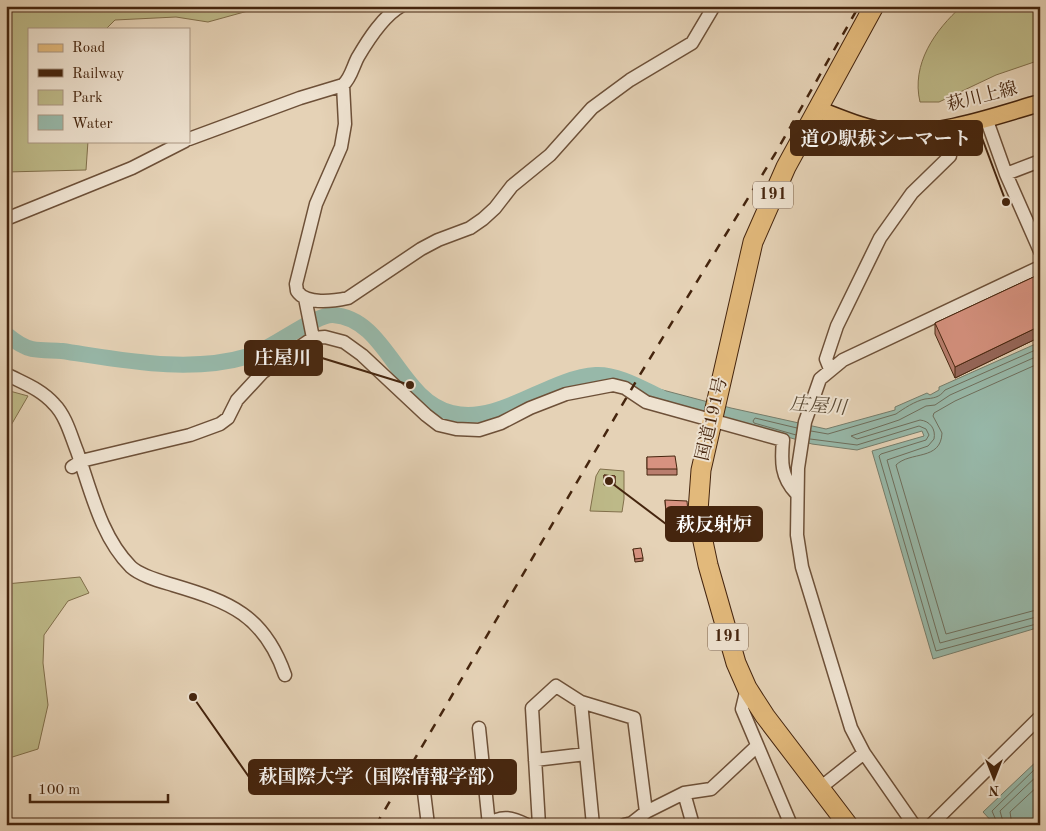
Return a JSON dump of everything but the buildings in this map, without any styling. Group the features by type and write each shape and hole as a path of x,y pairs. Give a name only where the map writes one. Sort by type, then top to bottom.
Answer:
{"highway":[{"name":"国道191号","path":"848,825 765,716 747,688 722,616 701,532 698,511 700,470 753,242 767,207 817,109 874,6"}],"main road":[{"name":"萩川上線","path":"817,109 861,125 890,132 932,130 1040,104"}],"street":[{"path":"190,139 300,98 343,85 348,81 358,58 385,18 401,6"},
{"path":"343,85 345,117 341,147 316,204 296,284 296,291 305,298 334,301 348,298 421,249 477,223 495,208 512,186 550,155 592,108 630,80 692,43 714,6"},
{"path":"986,118 1006,174 1040,251"},
{"path":"6,219 132,168 182,142"},
{"path":"830,369 826,359 837,326 880,238 912,192 950,156"},
{"path":"1006,174 1040,161"},
{"path":"914,825 864,753 851,728 802,567 797,535 796,493 805,422 820,379 843,360 1040,267"},
{"path":"305,298 312,338"},
{"path":"76,464 190,435 220,424 228,418 237,400 263,372 312,338 325,337 344,342 362,355 426,415 439,425 456,430 479,430 501,423 530,408 566,394 613,384 625,388 646,402 714,413 783,440 783,466 786,482 796,493"},
{"path":"6,374 39,390 55,405 69,429 76,464 114,548 133,569 161,582 206,595 238,609 268,639 278,656 285,675"},
{"path":"540,825 532,708 556,686 581,702 634,718 646,812"},
{"path":"747,688 742,709 791,825"},
{"path":"581,702 593,825"},
{"path":"930,825 1040,717"},
{"path":"479,728 489,825"},
{"path":"624,825 632,823 646,812 684,793 711,789 757,746"},
{"path":"820,788 864,753"},
{"path":"535,760 586,754"},
{"path":"422,776 428,825"},
{"path":"684,793 693,825"},
{"path":"489,825 496,819 510,817 527,825"}],"green space":[{"path":"6,6 266,6 208,22 176,17 115,20 107,28 28,28 28,142 88,142 86,170 6,172"},
{"path":"962,6 1040,6 1040,60 996,75 939,102 920,102 918,88 922,61 934,37"},
{"path":"6,390 28,396 10,427 6,427"},
{"path":"600,469 624,471 622,512 590,511 596,476"},
{"path":"80,577 89,593 68,601 44,635 43,663 48,705 38,749 6,759 6,584"}],"water":[{"path":"1040,342 1040,627 933,659 872,451 924,436 922,431 857,450 812,444 689,409 638,390 640,384 731,408 826,429 895,410 895,407 927,393 930,395 939,390 939,387"},
{"path":"1040,758 1040,825 995,825 983,812"}],"waterway":[{"name":"庄屋川","path":"6,334 22,345 36,350 62,351 156,364 203,364 249,356 316,320 333,315 351,320 367,330 419,393 434,405 452,413 470,415 488,413 560,384 596,375 620,379 660,397"}],"railway":[{"path":"376,825 638,378 775,154 859,6"}],"place":[{"name":"道の駅萩シーマート","path":"1006,202"},
{"name":"庄屋川","path":"410,385"},
{"name":"萩反射炉","path":"609,481"},
{"name":"萩国際大学（国際情報学部）","path":"193,697"}]}
